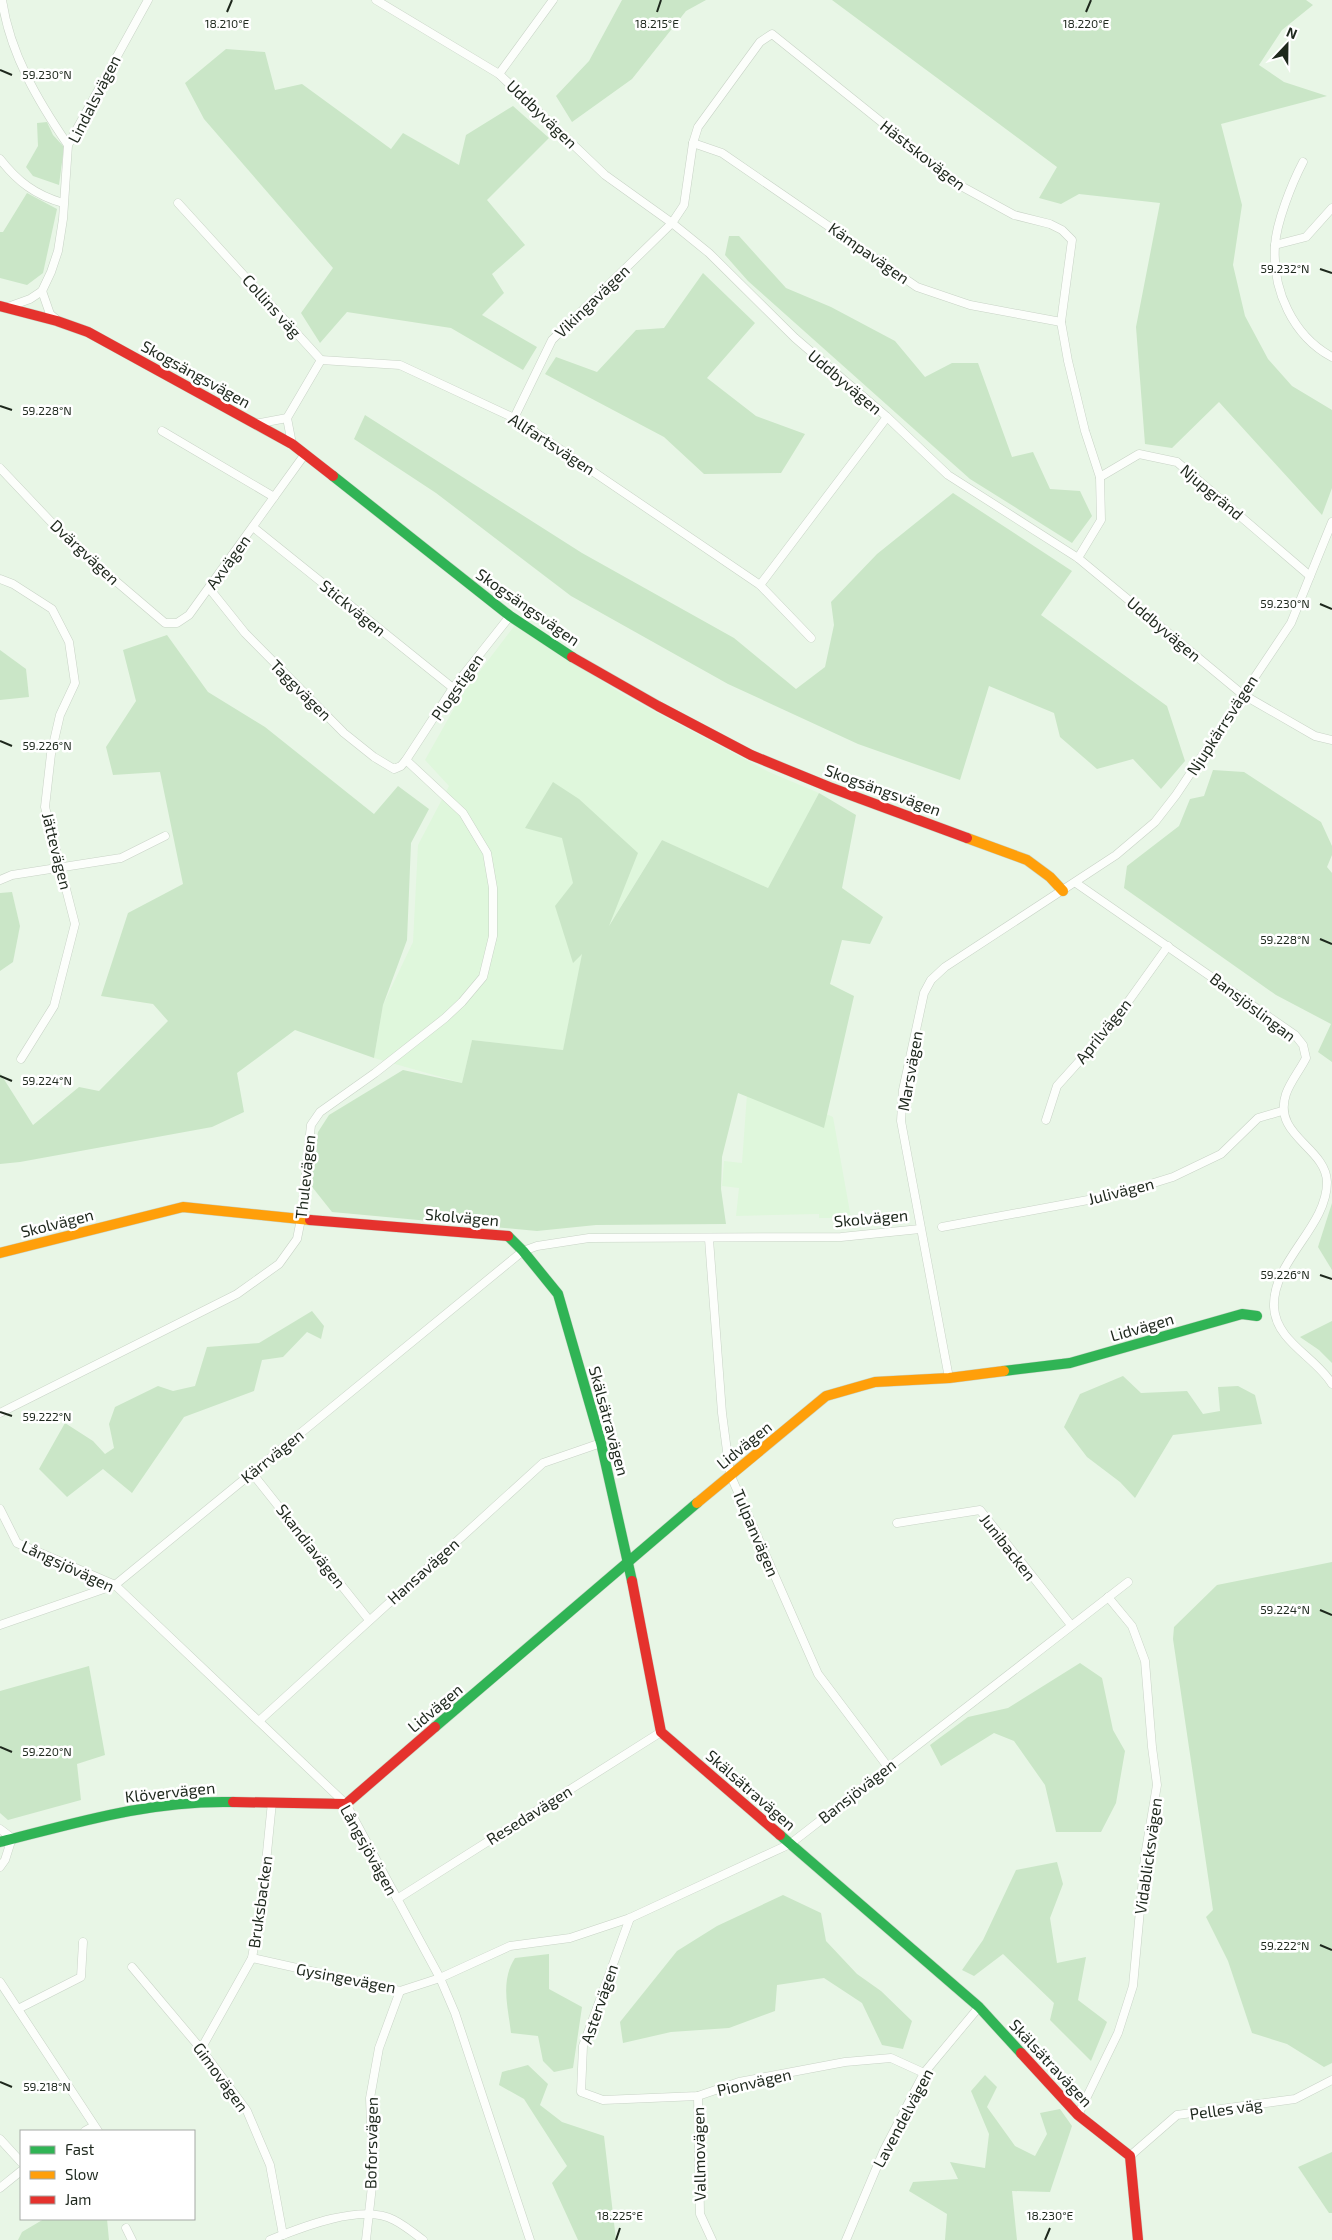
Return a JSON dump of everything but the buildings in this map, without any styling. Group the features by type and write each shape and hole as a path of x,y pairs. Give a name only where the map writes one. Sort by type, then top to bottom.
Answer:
{"street":[{"path":"2,0 22,67 45,111 68,145"},
{"name":"Lindalsvägen","path":"42,291 52,272 58,251 63,219 68,145 148,0"},
{"name":"Uddbyvägen","path":"376,0 499,74 605,175 672,223 709,253 795,338 887,417 948,475 1078,558 1242,694 1315,736 1332,740"},
{"path":"499,74 553,0"},
{"name":"Hästskovägen","path":"672,223 684,205 698,127 760,42 772,34 961,186 1014,215 1050,224 1062,230 1072,240 1061,322 1068,361 1085,431 1100,477 1101,520 1078,558"},
{"name":"Kämpavägen","path":"694,143 722,153 917,287 970,304 1061,322"},
{"path":"0,159 14,177 34,192 63,202"},
{"path":"1303,162 1291,185 1275,245 1276,282 1290,315 1301,332 1320,351 1332,357"},
{"name":"Collins väg","path":"178,203 320,360"},
{"path":"1275,245 1306,237 1332,208"},
{"name":"Vikingavägen","path":"514,418 552,340 672,223"},
{"path":"2,307 30,299 42,291 50,314 58,321"},
{"name":"Skogsängsvägen","path":"2,307 58,321 88,332 292,444 510,616 572,657 658,706 751,755 829,787 1027,860 1050,877 1063,891"},
{"path":"292,444 287,418 320,360"},
{"name":"Allfartsvägen","path":"320,360 400,365 514,418 760,585 811,638"},
{"path":"760,585 887,417"},
{"path":"255,424 287,418"},
{"path":"162,431 274,497"},
{"name":"Axvägen","path":"177,623 189,615 305,454"},
{"name":"Njupgränd","path":"1100,477 1139,454 1177,462 1310,576"},
{"name":"Dvärgvägen","path":"0,468 71,543 165,623 177,623"},
{"name":"Njupkärrsvägen","path":"1063,891 1116,854 1156,822 1176,795 1290,623 1332,522"},
{"name":"Stickvägen","path":"253,527 453,688"},
{"name":"Jättevägen","path":"0,579 13,584 52,609 69,642 74,683 60,715 51,754 45,807 75,924 54,1006 21,1059"},
{"name":"Taggvägen","path":"209,588 245,633 344,733 374,757 394,769 401,766 406,760"},
{"name":"Plogstigen","path":"406,760 453,688 510,616"},
{"name":"Thulevägen","path":"0,1413 237,1294 279,1264 297,1239 302,1219 311,1125 320,1112 375,1073 450,1012 483,977 493,936 494,908 486,853 462,813 406,760"},
{"path":"0,880 12,875 121,858 164,836"},
{"name":"Bansjöslingan","path":"1076,883 1295,1035 1303,1045 1306,1058 1286,1094 1282,1112"},
{"name":"Marsvägen","path":"949,1378 901,1121 903,1090 924,993 931,980 945,967 1063,891"},
{"name":"Aprilvägen","path":"1046,1120 1057,1086 1110,1027 1168,946"},
{"path":"1282,1112 1290,1128 1318,1158 1327,1181 1324,1201 1313,1223 1288,1262 1276,1293 1274,1308 1283,1334 1321,1369 1332,1384"},
{"name":"Julivägen","path":"942,1227 1115,1195 1173,1177 1220,1154 1258,1118 1282,1112"},
{"name":"Skolvägen","path":"0,1253 183,1207 508,1236 523,1251 536,1246 589,1238 842,1237 920,1229"},
{"name":"Tulpanvägen","path":"709,1239 722,1413 730,1474 818,1674 888,1767"},
{"name":"Skälsätravägen","path":"523,1251 558,1294 602,1443 661,1732 979,2007 1078,2115 1130,2156"},
{"name":"Kärrvägen","path":"0,1624 115,1585 523,1251"},
{"name":"Lidvägen","path":"346,1804 730,1474 826,1396 875,1382 949,1378 1070,1363 1242,1314 1257,1316"},
{"name":"Hansavägen","path":"259,1721 543,1463 602,1443"},
{"name":"Skandiavägen","path":"252,1473 369,1620"},
{"name":"Långsjövägen","path":"0,1509 17,1543 115,1585 346,1804 440,1978 455,2014 530,2240"},
{"name":"Junibacken","path":"898,1523 980,1510 1071,1625"},
{"name":"Bansjövägen","path":"440,1978 510,1946 570,1938 630,1918 790,1844 1128,1582"},
{"name":"Vidablicksvägen","path":"1078,2115 1118,2033 1133,1986 1145,1856 1158,1786 1152,1746 1145,1661 1132,1626 1108,1597"},
{"name":"Resedavägen","path":"397,1899 661,1732"},
{"name":"Klövervägen","path":"0,1842 126,1810 200,1801 346,1804"},
{"name":"Bruksbacken","path":"201,2049 252,1958 263,1893 272,1802"},
{"path":"0,1829 12,1838 5,1860 0,1867"},
{"name":"Astervägen","path":"582,2092 583,2046 630,1918"},
{"path":"18,2009 81,1977 83,1942"},
{"name":"Gysingevägen","path":"252,1958 400,1991 440,1978"},
{"name":"Gimovägen","path":"132,1967 201,2049 247,2111 270,2166 283,2235"},
{"path":"0,1982 96,2128"},
{"name":"Boforsvägen","path":"366,2240 373,2177 370,2098 379,2048 400,1991"},
{"name":"Lavendelvägen","path":"846,2240 884,2150 924,2073 979,2007"},
{"name":"Pionvägen","path":"582,2092 603,2100 698,2096 739,2082 845,2062 891,2058 924,2073"},
{"name":"Pelles väg","path":"1130,2156 1177,2116 1295,2099 1332,2080"},
{"name":"Vallmovägen","path":"698,2096 700,2214 712,2240"},
{"path":"0,2139 20,2161"},
{"path":"1130,2156 1138,2240"},
{"path":"0,2188 20,2172"},
{"path":"270,2240 352,2214 368,2213 393,2219 423,2240"},
{"path":"126,2228 132,2240"}],"shaded area":[{"path":"622,0 706,0 686,11 632,79 572,122 556,96 589,61"},
{"path":"832,0 1306,0 1313,5 1282,30 1259,65 1284,82 1327,96 1221,124 1242,205 1233,265 1245,316 1268,359 1292,386 1332,410 1332,488 1322,515 1219,402 1172,448 1145,444 1136,327 1160,203 1079,194 1061,204 1039,198 1057,167"},
{"path":"226,49 265,52 275,90 302,84 391,149 403,133 459,165 466,135 513,106 549,138 487,200 525,245 492,274 504,293 482,315 537,347 523,370 451,328 347,312 320,343 301,313 333,268 204,119 185,83"},
{"path":"47,122 53,135 64,147 59,185 33,176 26,167 38,146 37,123"},
{"path":"27,193 57,209 43,273 27,285 0,278 0,232 3,232"},
{"path":"729,236 739,236 786,288 831,307 895,341 925,377 952,363 978,363 1012,457 1033,452 1050,489 1080,491 1092,516 1072,543 970,479 748,281 725,255"},
{"path":"703,273 755,323 707,378 756,416 805,434 781,473 704,474 664,437 545,374 556,357 597,372 636,330 664,328"},
{"path":"365,415 582,553 734,638 796,689 825,667 834,625 831,602 877,554 953,493 1072,571 1041,615 1167,706 1185,761 1161,789 1133,759 1097,769 1060,737 1054,713 989,686 960,780 858,744 728,684 571,596 436,493 354,439"},
{"path":"515,625 627,697 769,772 819,793 768,888 662,840 605,932 584,947 563,1050 472,1040 462,1083 374,1058 383,1005 413,942 418,845 449,786 425,760 461,696"},
{"path":"167,635 208,692 265,727 374,814 398,786 429,809 411,843 407,940 383,1005 374,1058 295,1030 237,1073 244,1112 212,1127 0,1164 0,1073 33,1125 79,1087 99,1091 168,1021 153,1004 101,996 128,913 183,884 160,772 113,775 106,747 136,701 123,650"},
{"path":"0,650 26,669 29,697 0,700"},
{"path":"1213,770 1244,772 1321,822 1332,846 1332,855 1327,867 1332,873 1332,1062 1318,1052 1331,1024 1276,995 1124,888 1127,866 1179,826 1190,799 1204,796"},
{"path":"553,782 579,799 638,853 609,926 662,840 768,888 819,793 856,815 842,888 883,917 870,944 842,940 830,984 854,996 824,1128 738,1093 722,1157 721,1189 726,1224 596,1225 537,1231 332,1212 309,1183 318,1132 329,1115 403,1070 462,1083 472,1040 563,1050 582,954 573,963 555,906 573,883 562,838 525,828"},
{"path":"12,892 20,926 13,962 0,971 0,893"},
{"path":"747,1094 787,1096 833,1117 851,1218 819,1218 819,1214 736,1216 739,1188 722,1186 724,1161 742,1163"},
{"path":"1332,1203 1332,1270 1318,1247"},
{"path":"312,1311 324,1326 321,1339 307,1332 283,1357 262,1360 254,1391 184,1417 132,1493 103,1469 67,1497 39,1469 65,1423 93,1441 105,1454 114,1448 109,1424 115,1407 158,1386 173,1391 195,1386 207,1347 259,1343"},
{"path":"1332,1321 1332,1363 1319,1350 1300,1337"},
{"path":"1123,1376 1141,1393 1187,1391 1203,1414 1220,1411 1218,1387 1238,1386 1255,1395 1262,1424 1173,1435 1135,1498 1120,1482 1087,1457 1064,1427 1080,1394"},
{"path":"1332,1562 1332,2063 1324,2067 1287,2044 1252,2033 1228,1961 1206,1917 1213,1910 1173,1639 1174,1627 1217,1585"},
{"path":"1080,1663 1102,1678 1113,1730 1125,1751 1116,1803 1101,1832 1056,1832 1045,1785 1014,1741 994,1733 941,1766 930,1745 968,1717 1008,1708"},
{"path":"89,1666 105,1755 77,1764 81,1800 8,1820 0,1813 0,1691"},
{"path":"1057,1862 1063,1884 1050,1918 1057,1963 1086,1957 1078,2000 1107,2022 1091,2061 1050,2020 1054,2003 1003,1954 974,1976 962,1970 983,1940 1016,1870"},
{"path":"783,1895 821,1913 826,1941 857,1974 881,1991 912,2021 903,2049 882,2045 862,2003 824,1978 777,1985 775,2011 729,2028 671,2032 623,2043 620,2022 677,1951 717,1926"},
{"path":"549,1954 549,1989 582,2007 573,2068 554,2072 543,2061 538,2036 511,2033 506,1994 510,1967 515,1958"},
{"path":"528,2065 548,2084 540,2105 562,2122 604,2136 616,2240 578,2240 552,2183 567,2166 524,2099 499,2085 502,2072"},
{"path":"985,2075 997,2087 987,2107 1015,2146 1035,2156 1047,2134 1040,2113 1060,2109 1072,2126 1050,2192 1012,2191 1017,2240 945,2240 947,2214 909,2191 913,2182 958,2179 950,2162 985,2168 989,2134 971,2091"},
{"path":"1332,2152 1332,2213 1329,2213 1298,2167"},
{"path":"42,2220 107,2220 109,2240 18,2240 22,2232"}],"traffic: fast":[{"path":"333,476 510,616 572,657"},
{"path":"508,1236 523,1251 558,1294 601,1443 632,1581"},
{"path":"1004,1371 1070,1363 1242,1314 1257,1316"},
{"path":"435,1727 697,1503"},
{"path":"0,1842 87,1820 144,1809 203,1802 233,1802"},
{"path":"780,1835 979,2007 1021,2053"}],"traffic: slow":[{"path":"967,838 1027,860 1050,877 1063,891"},
{"path":"0,1253 183,1207 310,1220"},
{"path":"697,1503 826,1396 875,1382 949,1378 1004,1371"}],"traffic: jam":[{"path":"0,306 57,321 88,332 292,444 333,476"},
{"path":"572,657 658,706 751,755 829,787 967,838"},
{"path":"310,1220 508,1236"},
{"path":"632,1581 661,1732 780,1835"},
{"path":"233,1802 346,1804 435,1727"},
{"path":"1021,2053 1078,2115 1130,2156 1138,2240"}]}
